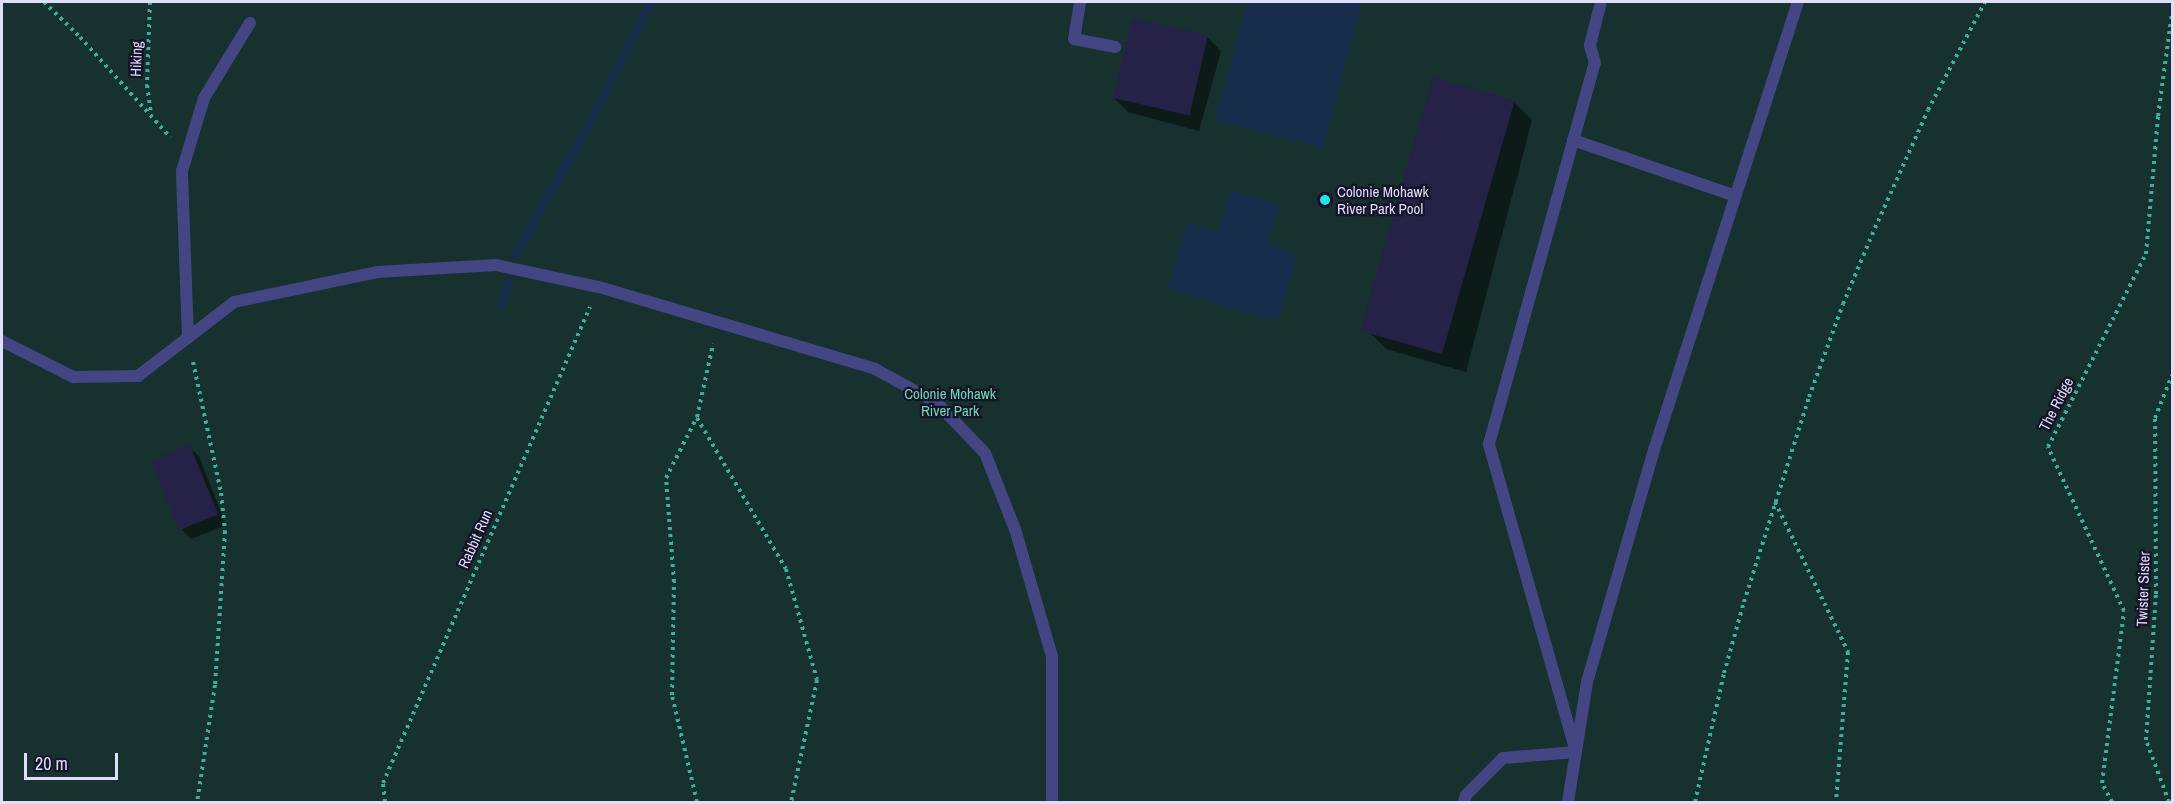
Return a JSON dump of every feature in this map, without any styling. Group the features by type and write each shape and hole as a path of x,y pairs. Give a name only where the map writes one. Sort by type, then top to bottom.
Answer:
{"street":[{"path":"1080,2 1074,39 1115,47"},
{"path":"1576,752 1489,444 1595,63 1590,45 1602,2"},
{"path":"1568,802 1587,682 1593,660 1654,450 1798,2"},
{"path":"188,338 182,171 204,98 250,23"},
{"path":"1573,140 1736,196"},
{"path":"2,341 73,377 138,376 234,303 377,272 496,265 599,287 875,369 938,403 985,453 1015,529 1052,656 1052,802"},
{"path":"1464,802 1466,795 1503,758 1576,752"}],"path":[{"path":"44,2 152,116 187,157"},
{"name":"Hiking","path":"150,2 147,85 152,116"},
{"path":"1695,802 1724,673 1775,501 1809,397 1843,304 1928,110 1985,2"},
{"name":"The Ridge","path":"2112,802 2102,783 2124,611 2048,447 2146,254 2158,116 2172,13"},
{"name":"Rabbit Run","path":"385,802 383,783 599,287"},
{"path":"697,802 672,695 674,582 666,478 697,417 718,322"},
{"path":"188,338 221,493 225,531 215,685 197,802"},
{"name":"Twister Sister","path":"2169,802 2146,740 2157,594 2155,418 2172,375"},
{"path":"697,417 786,569 816,680 791,802"},
{"path":"1775,501 1848,652 1836,802"}],"green space":[{"name":"Colonie Mohawk River Park","path":"2,2 2172,2 2172,802 2,802"}],"water":[{"path":"1247,2 1362,2 1323,148 1215,120"},
{"path":"1230,190 1280,204 1268,244 1298,254 1278,321 1167,289 1187,222 1218,231"}],"building":[{"path":"1132,18 1208,36 1190,115 1114,98"},
{"path":"1433,77 1515,100 1442,354 1360,331"},
{"path":"190,445 218,515 179,530 151,461"}],"waterway":[{"path":"514,255 581,138 650,2"},
{"path":"502,304 508,281"}],"place":[{"name":"Colonie Mohawk River Park Pool","path":"1325,200"}]}
